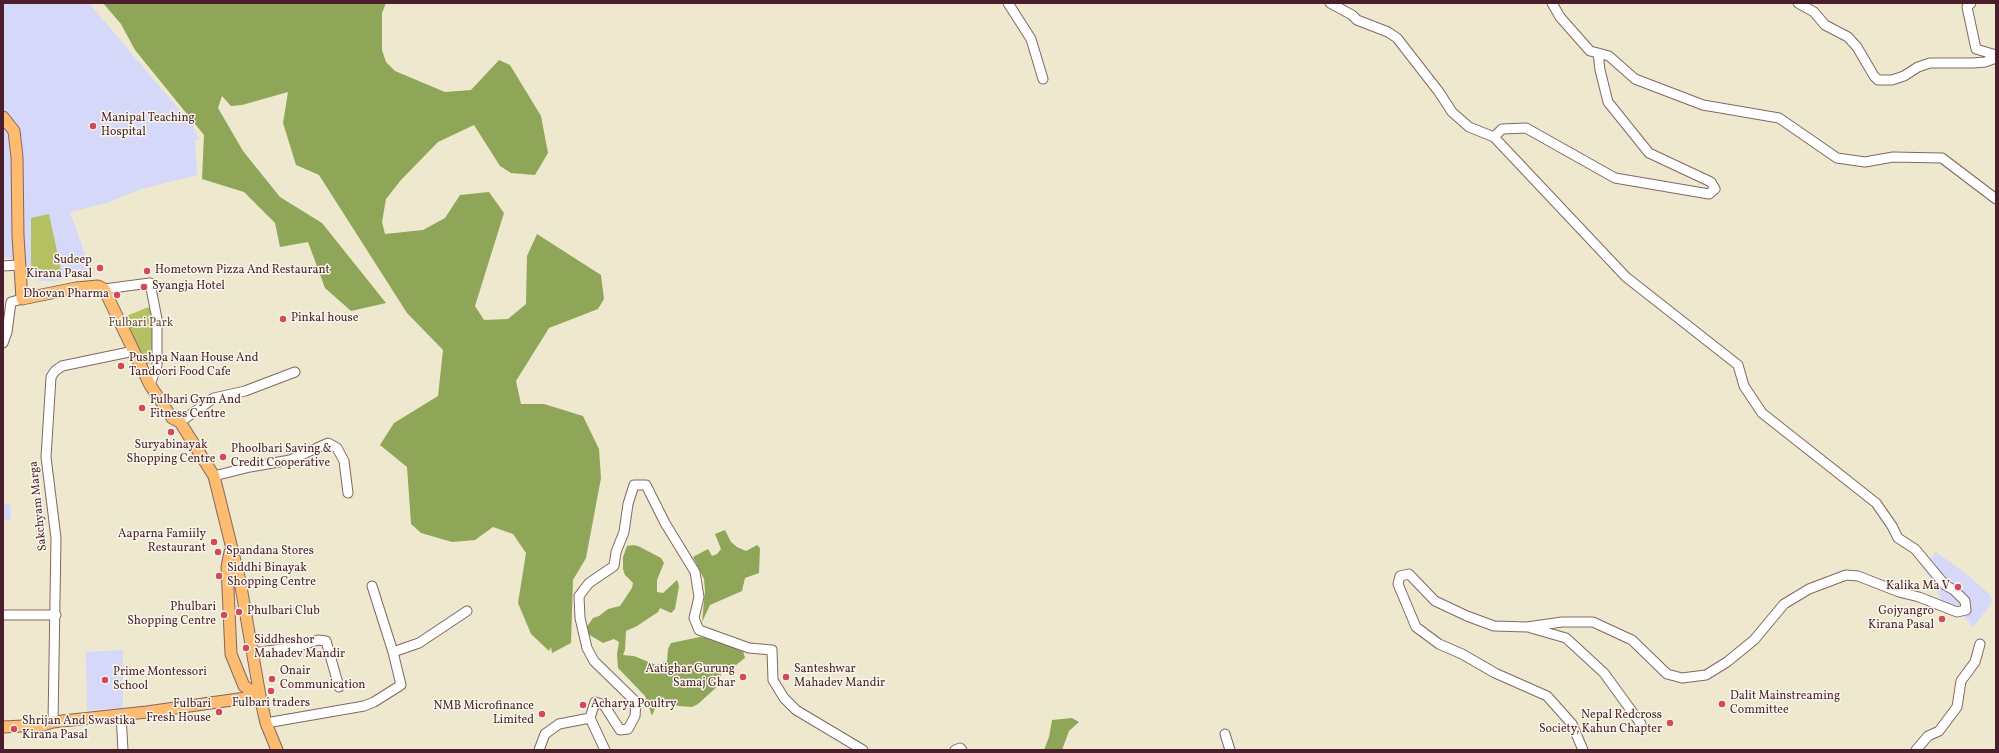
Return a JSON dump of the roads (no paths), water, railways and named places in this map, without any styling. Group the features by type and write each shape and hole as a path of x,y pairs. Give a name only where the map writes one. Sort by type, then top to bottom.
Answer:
{"main road":[{"path":"3,117 14,131 16,150 22,299 76,288 98,286 104,289 150,385 172,418 180,422 214,476 230,549 240,581 266,723 277,750"},
{"path":"230,549 227,567 231,654 244,686 260,696"},
{"path":"3,727 43,725 53,722 121,715 260,696"}],"street":[{"path":"1008,3 1031,39 1043,79"},
{"path":"1330,3 1352,15 1357,20 1388,32 1397,38 1439,92 1452,112 1469,127 1494,136 1626,278 1738,365 1744,386 1762,412 1876,503 1892,526 1898,538 1915,550 1945,585 1954,590 1965,601 1966,610 1957,612 1858,576 1846,575 1810,590 1784,604 1754,640 1727,662 1706,675 1682,678 1667,674 1632,640 1593,622 1562,622 1527,626 1494,626 1467,616 1435,601 1409,574 1400,576 1398,584 1416,627 1439,644 1462,654 1495,673 1547,696 1572,724 1583,750"},
{"path":"1552,3 1560,17 1590,50 1609,56 1635,79 1703,105 1779,118 1837,158 1865,162 1893,157 1942,158 1996,199"},
{"path":"1798,3 1814,12 1825,25 1848,36 1857,47 1874,76 1878,80 1892,80 1904,76 1918,67 1930,63 1973,63 1985,62 1996,58"},
{"path":"1971,3 1967,7 1976,49 1996,55"},
{"path":"1494,136 1502,129 1526,128 1615,178 1709,194 1715,189 1711,182 1649,153 1608,102 1600,70 1598,53"},
{"path":"3,266 20,265"},
{"path":"104,289 150,283 157,319 157,365 150,385"},
{"path":"3,343 7,332 11,302 22,299"},
{"name":"Sakchyam Marga","path":"53,722 56,615 56,538 46,458 52,378 55,371 62,366 134,351"},
{"path":"180,422 214,398 245,391 295,372"},
{"path":"214,476 250,467 290,460 328,443 337,448 344,461 348,493"},
{"path":"604,750 590,718 595,702 604,705 620,730 628,729 635,716 636,702 594,661 586,648 580,618 579,596 589,583 614,566 616,552 624,532 628,504 634,485 646,486 665,523 695,572 698,597 694,618 700,630 749,648 772,650 773,680 784,698 796,710 863,750"},
{"path":"266,723 364,706 374,702 401,685 393,652 372,586"},
{"path":"393,652 419,643 467,611"},
{"path":"3,615 56,615"},
{"path":"1527,626 1566,638 1604,673 1641,724"},
{"path":"253,653 296,647 318,640 326,641 339,687"},
{"path":"1916,750 1928,736 1939,731 1957,707 1961,681 1975,662 1980,644"},
{"path":"121,715 123,750"},
{"path":"539,750 545,734 559,724 590,718"},
{"path":"1225,734 1230,750"},
{"path":"955,750 960,748 962,750"}],"place":[{"name":"Manipal Teaching Hospital","path":"93,126"},
{"name":"Sudeep Kirana Pasal","path":"100,268"},
{"name":"Hometown Pizza And Restaurant","path":"147,271"},
{"name":"Syangja Hotel","path":"144,287"},
{"name":"Dhovan Pharma","path":"117,295"},
{"name":"Pinkal house","path":"283,319"},
{"name":"Pushpa Naan House And Tandoori Food Cafe","path":"121,366"},
{"name":"Fulbari Gym And Fitness Centre","path":"142,408"},
{"name":"Suryabinayak Shopping Centre","path":"171,432"},
{"name":"Phoolbari Saving & Credit Cooperative","path":"223,457"},
{"name":"Aaparna Famiily Restaurant","path":"214,542"},
{"name":"Spandana Stores","path":"218,552"},
{"name":"Siddhi Binayak Shopping Centre","path":"219,576"},
{"name":"Kalika Ma V","path":"1958,587"},
{"name":"Phulbari Club","path":"239,612"},
{"name":"Phulbari Shopping Centre","path":"224,615"},
{"name":"Gojyangro Kirana Pasal","path":"1942,619"},
{"name":"Siddheshor Mahadev Mandir","path":"246,648"},
{"name":"Aatighar Gurung Samaj Ghar","path":"743,677"},
{"name":"Santeshwar Mahadev Mandir","path":"786,677"},
{"name":"Onair Communication","path":"272,679"},
{"name":"Prime Montessori School","path":"105,680"},
{"name":"Fulbari traders","path":"271,691"},
{"name":"Dalit Mainstreaming Committee","path":"1722,704"},
{"name":"Acharya Poultry","path":"583,705"},
{"name":"Fulbari Fresh House","path":"219,712"},
{"name":"NMB Microfinance Limited","path":"542,714"},
{"name":"Nepal Redcross Society, Kahun Chapter","path":"1670,723"},
{"name":"Shrijan And Swastika Kirana Pasal","path":"14,729"}],"park label":[{"name":"Fulbari Park","path":"141,324"}]}
